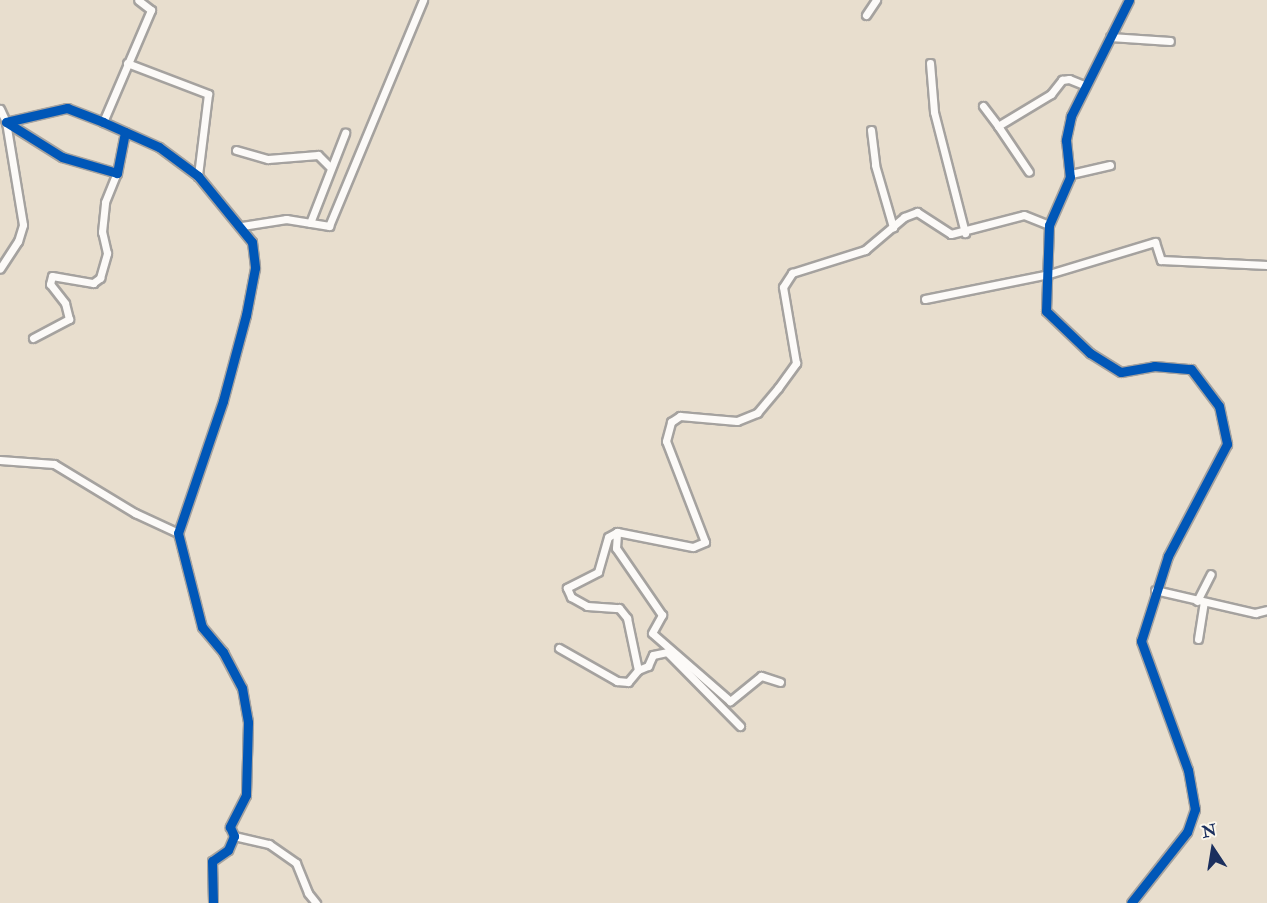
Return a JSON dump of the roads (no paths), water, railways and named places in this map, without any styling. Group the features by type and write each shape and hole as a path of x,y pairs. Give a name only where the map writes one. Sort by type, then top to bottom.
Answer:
{"street":[{"path":"103,122 151,10 138,0"},
{"path":"242,226 286,219 329,226 423,0"},
{"path":"866,15 876,0"},
{"path":"1129,0 1086,86 1066,140 1071,174 1049,225 1046,311 1107,366 1121,372 1154,366 1191,369 1219,406 1227,444 1182,526 1155,590 1141,641 1188,770 1195,809 1188,832 1131,903"},
{"path":"1110,37 1170,41"},
{"path":"127,63 208,94 198,176"},
{"path":"930,63 938,128 965,233"},
{"path":"998,126 1051,94 1062,80 1069,78 1086,86"},
{"path":"983,106 1029,172"},
{"path":"6,122 67,108 169,152 198,176 242,226 252,242 255,268 246,315 223,401 178,533 202,627 223,652 243,688 249,758 246,795 230,827 234,836 228,850 212,861 213,903"},
{"path":"0,109 6,122 23,225 18,241 0,268"},
{"path":"6,122 62,157 117,173"},
{"path":"871,129 875,165 894,227"},
{"path":"33,338 69,319 65,303 51,284 52,276 93,283 100,278 107,253 102,232 105,202 117,173 125,132"},
{"path":"310,223 330,167 345,134"},
{"path":"236,150 268,159 336,154"},
{"path":"318,155 330,167"},
{"path":"1071,174 1110,165"},
{"path":"638,670 627,618 619,608 587,606 571,597 567,588 598,572 608,537 617,532 693,547 705,542 666,441 671,422 680,416 737,421 756,413 796,363 783,287 792,273 865,250 917,212 951,234 965,233 1024,215 1049,225"},
{"path":"925,300 1049,274 1155,242 1161,260 1267,265"},
{"path":"0,460 54,464 135,513 178,533"},
{"path":"617,532 616,548 662,615 652,633 730,701 761,676 780,682"},
{"path":"1198,639 1201,601 1211,574"},
{"path":"1155,590 1255,613 1267,610"},
{"path":"559,648 617,681 628,682 638,670 648,666 653,656 667,652 740,726"},
{"path":"234,836 269,844 296,863 308,893 316,903"}]}
